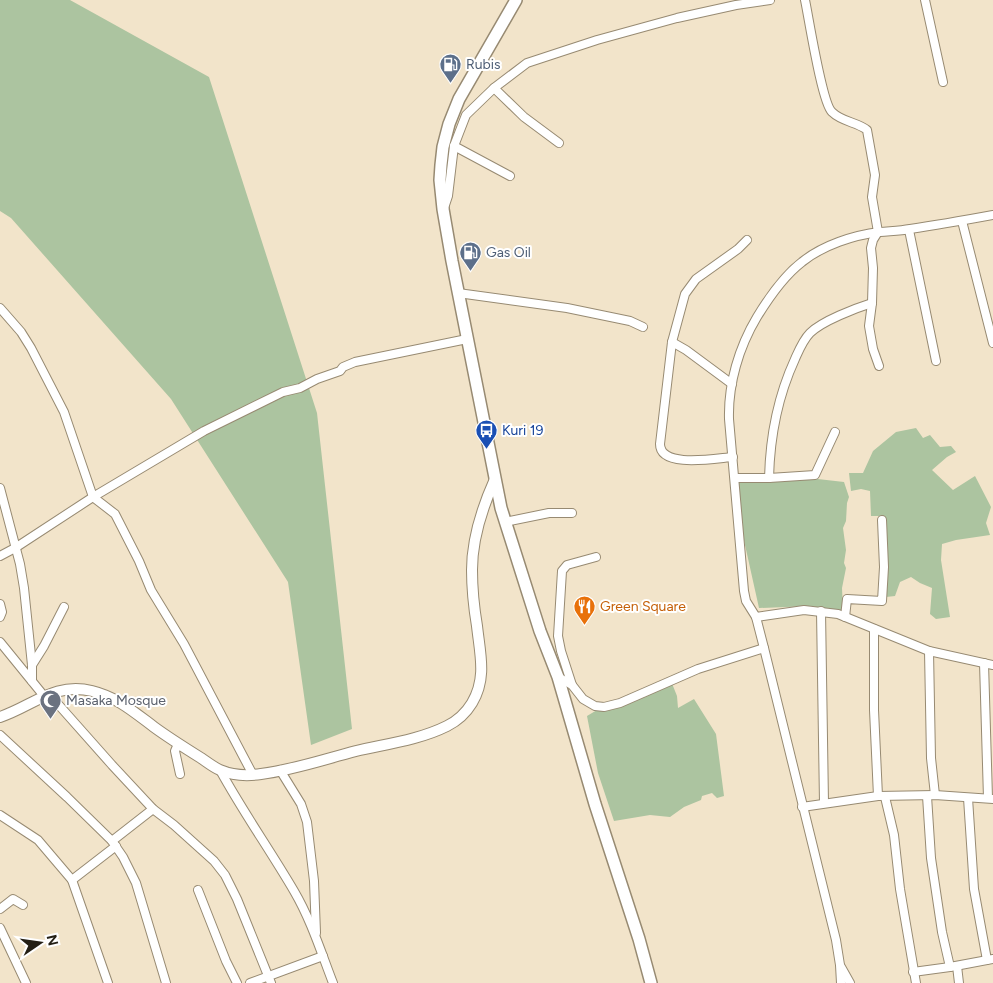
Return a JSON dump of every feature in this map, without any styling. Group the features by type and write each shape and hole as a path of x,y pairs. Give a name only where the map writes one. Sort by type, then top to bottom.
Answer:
{"highway":[{"path":"516,0 459,99 449,124 441,165 440,180 443,210 467,339 505,522 540,630 558,677 595,804 637,932 651,983"}],"main road":[{"path":"0,717 10,714 46,695 77,690 91,691 103,694 124,704 178,744 220,770 236,774 253,775 397,742 437,730 455,722 471,704 479,688 482,664 474,603 473,555 485,501 495,479"}],"street":[{"path":"443,210 448,196 454,146 466,115 494,88 531,61 677,18 736,5 770,0"},
{"path":"805,0 828,106 832,112 854,125 864,128 868,133 875,175 872,197 878,232 871,248 873,268 869,326 870,338 879,366"},
{"path":"925,0 943,82"},
{"path":"494,88 524,117 559,143"},
{"path":"454,146 510,176"},
{"path":"841,983 836,940 764,648 756,617 746,601 742,578 728,406 732,384 745,339 753,324 764,305 791,272 802,262 824,249 846,240 878,232 908,230 993,215"},
{"path":"962,221 993,343"},
{"path":"908,230 936,360"},
{"path":"733,457 677,460 665,454 660,448 662,413 672,342 681,306 690,287 696,279 738,249 747,240"},
{"path":"458,293 567,308 630,321 643,327"},
{"path":"769,478 769,464 778,407 786,378 805,339 815,329 852,310 872,303"},
{"path":"0,308 21,332 60,404 93,497 115,514 151,590 184,644 253,775"},
{"path":"0,556 93,497 204,431 283,392 300,388 317,379 340,371 354,362 467,339"},
{"path":"672,342 732,384"},
{"path":"735,478 815,476 835,432"},
{"path":"0,488 24,588 32,681"},
{"path":"505,522 549,513 572,513"},
{"path":"845,617 847,599 882,601 884,567 882,520"},
{"path":"572,685 558,636 562,571 567,565 596,557"},
{"path":"0,604 2,612 0,618"},
{"path":"32,666 64,606"},
{"path":"756,617 804,610 821,611 845,617 929,651 993,665"},
{"path":"821,611 824,803"},
{"path":"874,629 874,710 881,797 894,835 900,889 916,983"},
{"path":"0,642 32,681 153,809 174,824 214,861 225,875 237,899 269,979"},
{"path":"558,677 572,685 584,699 595,706 612,706 698,669 764,648"},
{"path":"929,651 931,858 942,932 959,983"},
{"path":"802,808 824,803 881,797 931,795 990,798 984,663"},
{"path":"0,735 90,818 114,844 136,883 166,983"},
{"path":"178,744 175,756 180,774"},
{"path":"220,770 237,801 294,892 316,935 333,983"},
{"path":"280,770 300,804 307,822 314,880 316,935"},
{"path":"913,972 954,967 990,959 974,889 968,798"},
{"path":"72,880 153,809"},
{"path":"0,814 38,840 72,880 108,983"},
{"path":"198,890 226,961 237,983"},
{"path":"0,909 13,899 23,905"},
{"path":"0,928 26,983"},
{"path":"250,983 269,979 323,956"},
{"path":"840,965 850,983"}],"green space":[{"path":"0,0 70,0 209,77 317,413 352,729 311,745 288,582 171,399 11,218 0,211"},
{"path":"916,428 923,438 930,435 940,447 951,446 956,452 932,470 953,490 975,476 991,507 986,523 990,535 942,544 941,560 950,617 936,619 930,614 932,588 911,577 900,582 895,596 886,597 886,522 882,516 871,516 870,491 861,489 851,491 849,473 863,473 873,451 896,432"},
{"path":"809,478 844,482 849,497 846,521 843,528 846,550 844,563 846,568 842,588 843,611 810,606 759,608 739,518 736,485 739,485 738,482"},
{"path":"671,681 677,696 678,708 694,699 716,734 724,796 717,798 712,793 702,796 701,800 684,807 670,817 650,815 614,821 598,773 587,716 597,710 608,710 626,704"}],"place":[{"name":"Rubis","path":"450,83"},
{"name":"Gas Oil","path":"470,271"},
{"name":"Kuri 19","path":"486,449"},
{"name":"Green Square","path":"584,625"},
{"name":"Masaka Mosque","path":"50,719"}]}
